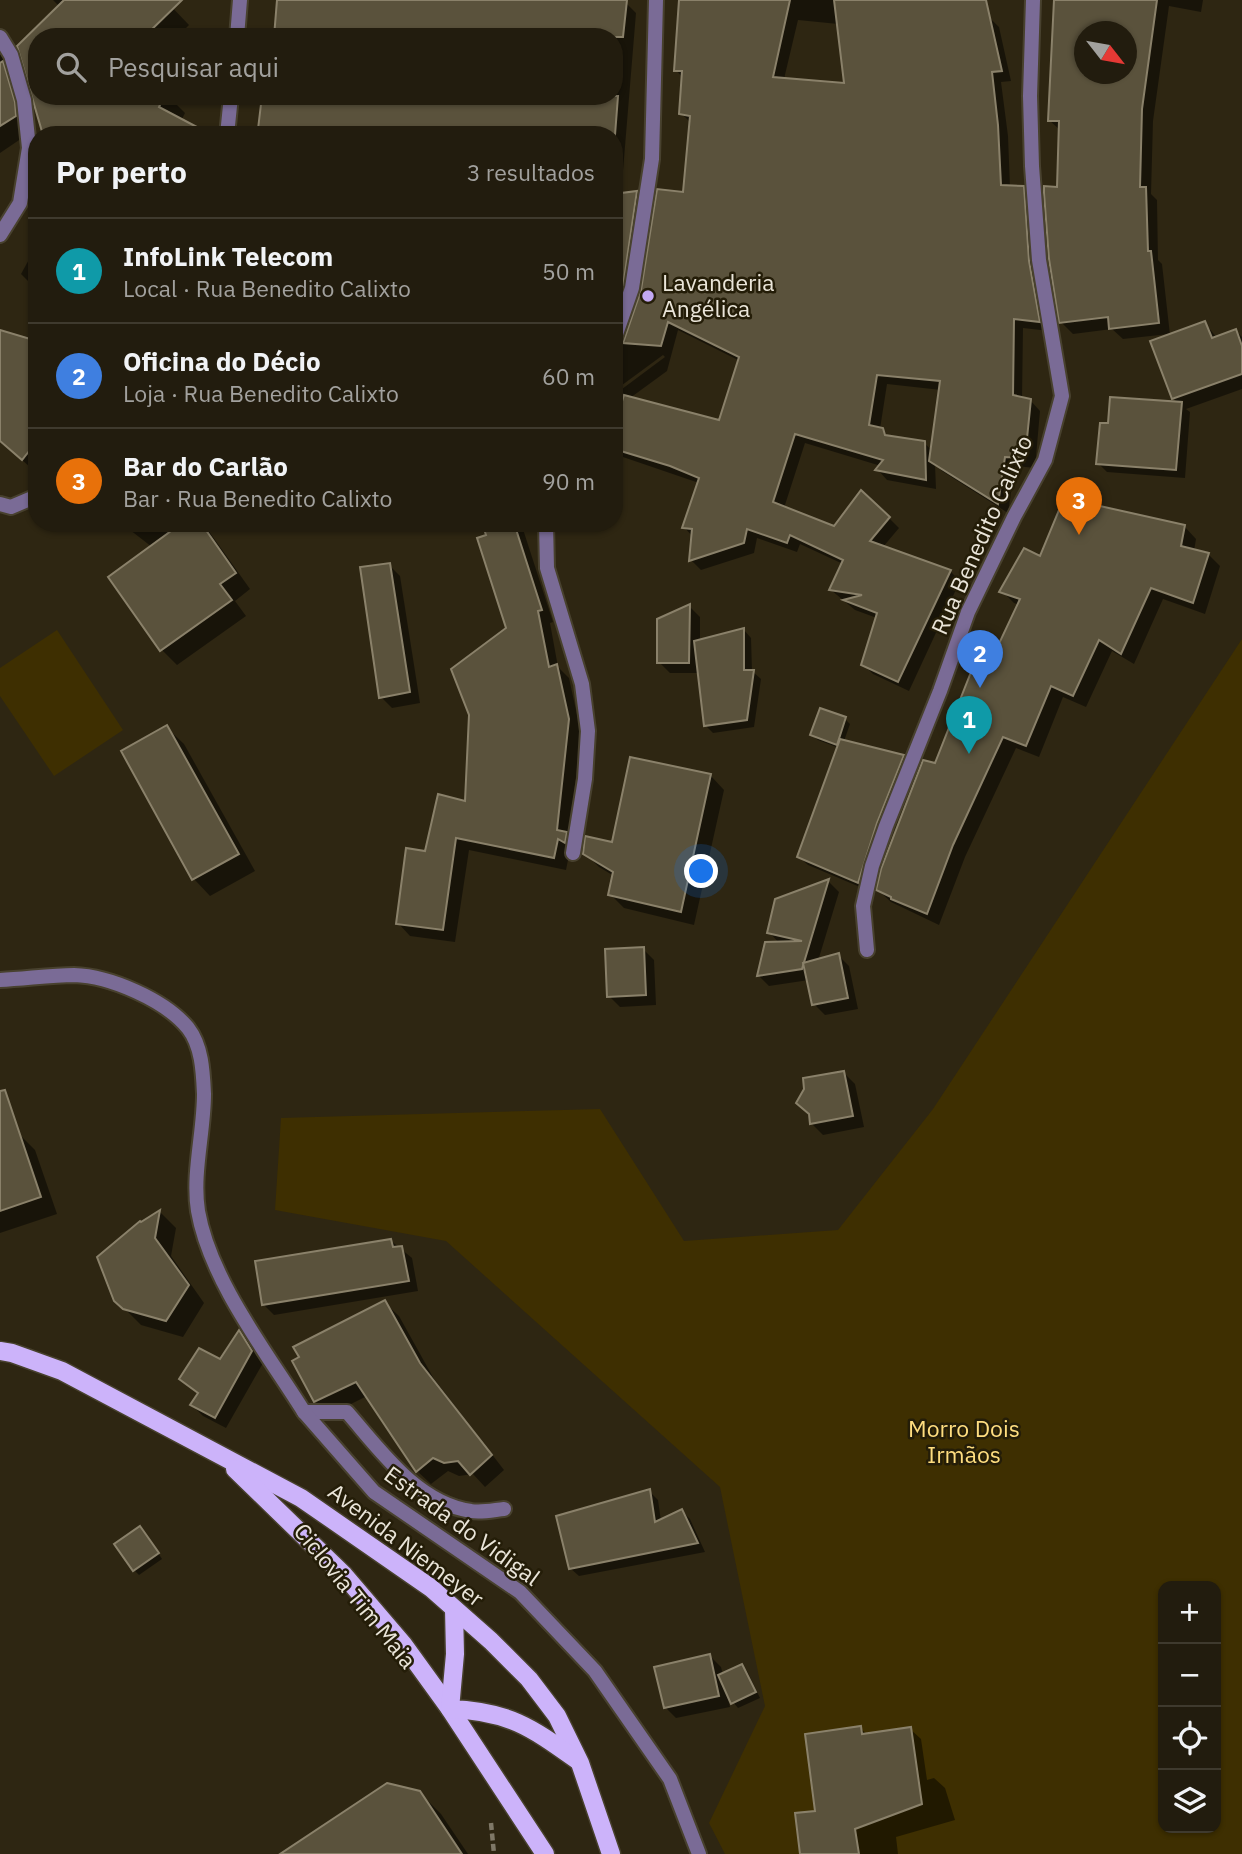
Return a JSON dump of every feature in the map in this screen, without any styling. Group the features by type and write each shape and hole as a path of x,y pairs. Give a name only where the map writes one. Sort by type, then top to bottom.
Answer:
{"main road":[{"name":"Avenida Niemeyer","path":"0,1351 62,1371 301,1498 431,1588 529,1679 557,1716 580,1763 611,1854"},
{"name":"Avenida Niemeyer","path":"219,1454 344,1575 403,1644 450,1709 545,1854"},
{"path":"454,1609 455,1654 450,1709 479,1710 507,1717 533,1729 580,1763"}],"street":[{"path":"238,28 240,0"},
{"path":"623,314 632,288 652,159 656,0"},
{"name":"Rua Benedito Calixto","path":"867,950 863,905 872,866 886,826 940,691 968,612 1045,460 1062,396 1039,260 1032,166 1030,96 1033,0"},
{"path":"0,37 11,55 24,100 28,138"},
{"path":"228,126 230,105"},
{"path":"0,235 20,203 28,154"},
{"path":"0,504 11,507 28,500"},
{"path":"546,532 547,568 582,684 588,731 585,779 573,853"},
{"name":"Estrada do Vidigal","path":"0,980 77,975 123,985 168,1010 188,1029 201,1055 204,1096 198,1159 198,1210 212,1256 229,1293 304,1412 374,1492 520,1592 595,1671 670,1779 699,1854"},
{"name":"Estrada do Vidigal","path":"304,1412 347,1412 398,1471 443,1503 473,1512 504,1508"}],"path":[{"path":"490,1819 494,1854"}],"green space":[{"path":"57,630 123,730 54,776 0,696 0,668"},
{"name":"Morro Dois Irmãos","path":"1242,639 1242,1854 725,1854 709,1823 765,1706 720,1487 446,1241 275,1210 281,1118 600,1109 684,1241 838,1230 933,1109"}],"building":[{"path":"64,0 182,0 153,28 35,28"},
{"path":"277,0 627,0 623,37 623,28 275,28"},
{"path":"679,0 790,0 773,77 844,83 834,0 986,0 1002,71 992,72 1001,185 1024,186 1029,261 1040,322 1014,319 1013,395 1031,399 1025,458 1005,457 998,504 929,461 940,381 877,375 869,425 883,428 885,435 925,441 926,480 875,470 883,460 795,434 773,502 834,526 861,490 890,517 870,541 951,570 898,682 861,665 877,613 843,600 862,595 829,590 843,560 790,535 787,543 747,529 744,543 689,561 692,529 682,528 699,478 623,452 624,395 719,420 739,357 668,322 661,346 623,343 641,290 657,189 683,192 690,116 679,114 682,71 674,71"},
{"path":"1054,0 1157,0 1142,109 1140,187 1146,187 1148,251 1151,251 1159,323 1109,329 1108,317 1059,323 1049,259 1044,186 1057,187 1059,121 1048,121"},
{"path":"28,35 28,84 17,46"},
{"path":"3,61 15,102 16,116 0,126 0,63"},
{"path":"34,105 160,105 159,107 195,126 40,126"},
{"path":"261,105 617,105 616,126 258,126"},
{"path":"637,191 623,286 623,193"},
{"path":"1205,321 1212,338 1236,329 1242,346 1242,374 1172,399 1150,341"},
{"path":"0,330 28,338 28,452 22,460 0,441"},
{"path":"1110,397 1182,402 1176,470 1096,464 1100,423 1108,423"},
{"path":"1064,498 1185,525 1181,546 1209,553 1193,603 1151,588 1121,654 1099,640 1073,696 1051,686 1026,746 1003,737 953,845 927,914 876,890 881,869 923,760 935,763 975,662 988,667 1020,599 999,592 1024,548 1040,556"},
{"path":"170,532 207,532 236,573 220,584 232,600 160,651 108,577"},
{"path":"485,532 517,532 542,610 538,611 549,667 557,664 569,719 557,830 567,832 565,843 558,839 554,858 456,838 443,930 396,924 406,848 425,851 438,794 465,801 469,715 451,669 506,628 477,538 486,535"},
{"path":"390,563 410,692 379,698 360,567"},
{"path":"690,604 689,663 657,663 657,619"},
{"path":"744,628 744,670 754,670 747,720 704,726 694,641"},
{"path":"820,708 846,717 837,745 810,735"},
{"path":"167,725 239,854 192,880 121,751"},
{"path":"840,739 904,755 877,823 858,883 797,857"},
{"path":"630,757 711,774 681,912 608,895 613,872 583,854 585,836 612,842"},
{"path":"829,879 802,969 757,976 765,942 802,941 767,933 775,899"},
{"path":"644,947 646,995 607,997 605,949"},
{"path":"839,953 848,998 812,1005 803,963"},
{"path":"844,1071 853,1116 810,1124 809,1114 796,1103 804,1089 803,1078"},
{"path":"5,1090 41,1197 0,1211 0,1091"},
{"path":"160,1210 155,1238 189,1285 166,1321 123,1309 114,1301 97,1257 140,1221"},
{"path":"391,1239 393,1247 402,1246 409,1281 262,1305 255,1261"},
{"path":"385,1300 420,1363 492,1455 470,1475 458,1461 444,1463 433,1458 416,1472 356,1382 314,1402 292,1361 299,1357 293,1347"},
{"path":"239,1330 252,1351 215,1418 190,1405 198,1393 179,1379 199,1348 220,1359"},
{"path":"650,1489 655,1522 682,1509 698,1543 569,1569 556,1516"},
{"path":"140,1526 159,1553 133,1571 114,1544"},
{"path":"710,1654 719,1696 664,1708 654,1667"},
{"path":"742,1664 756,1692 731,1704 718,1675"},
{"path":"861,1726 862,1734 911,1727 922,1804 855,1829 859,1854 800,1854 795,1813 815,1811 805,1734"},
{"path":"387,1783 420,1791 462,1854 280,1854"}],"place":[{"name":"Lavanderia Angélica","path":"648,296"},
{"name":"Bar do Carlão","path":"1079,535"},
{"name":"Oficina do Décio","path":"980,688"},
{"name":"InfoLink Telecom","path":"969,754"}]}
